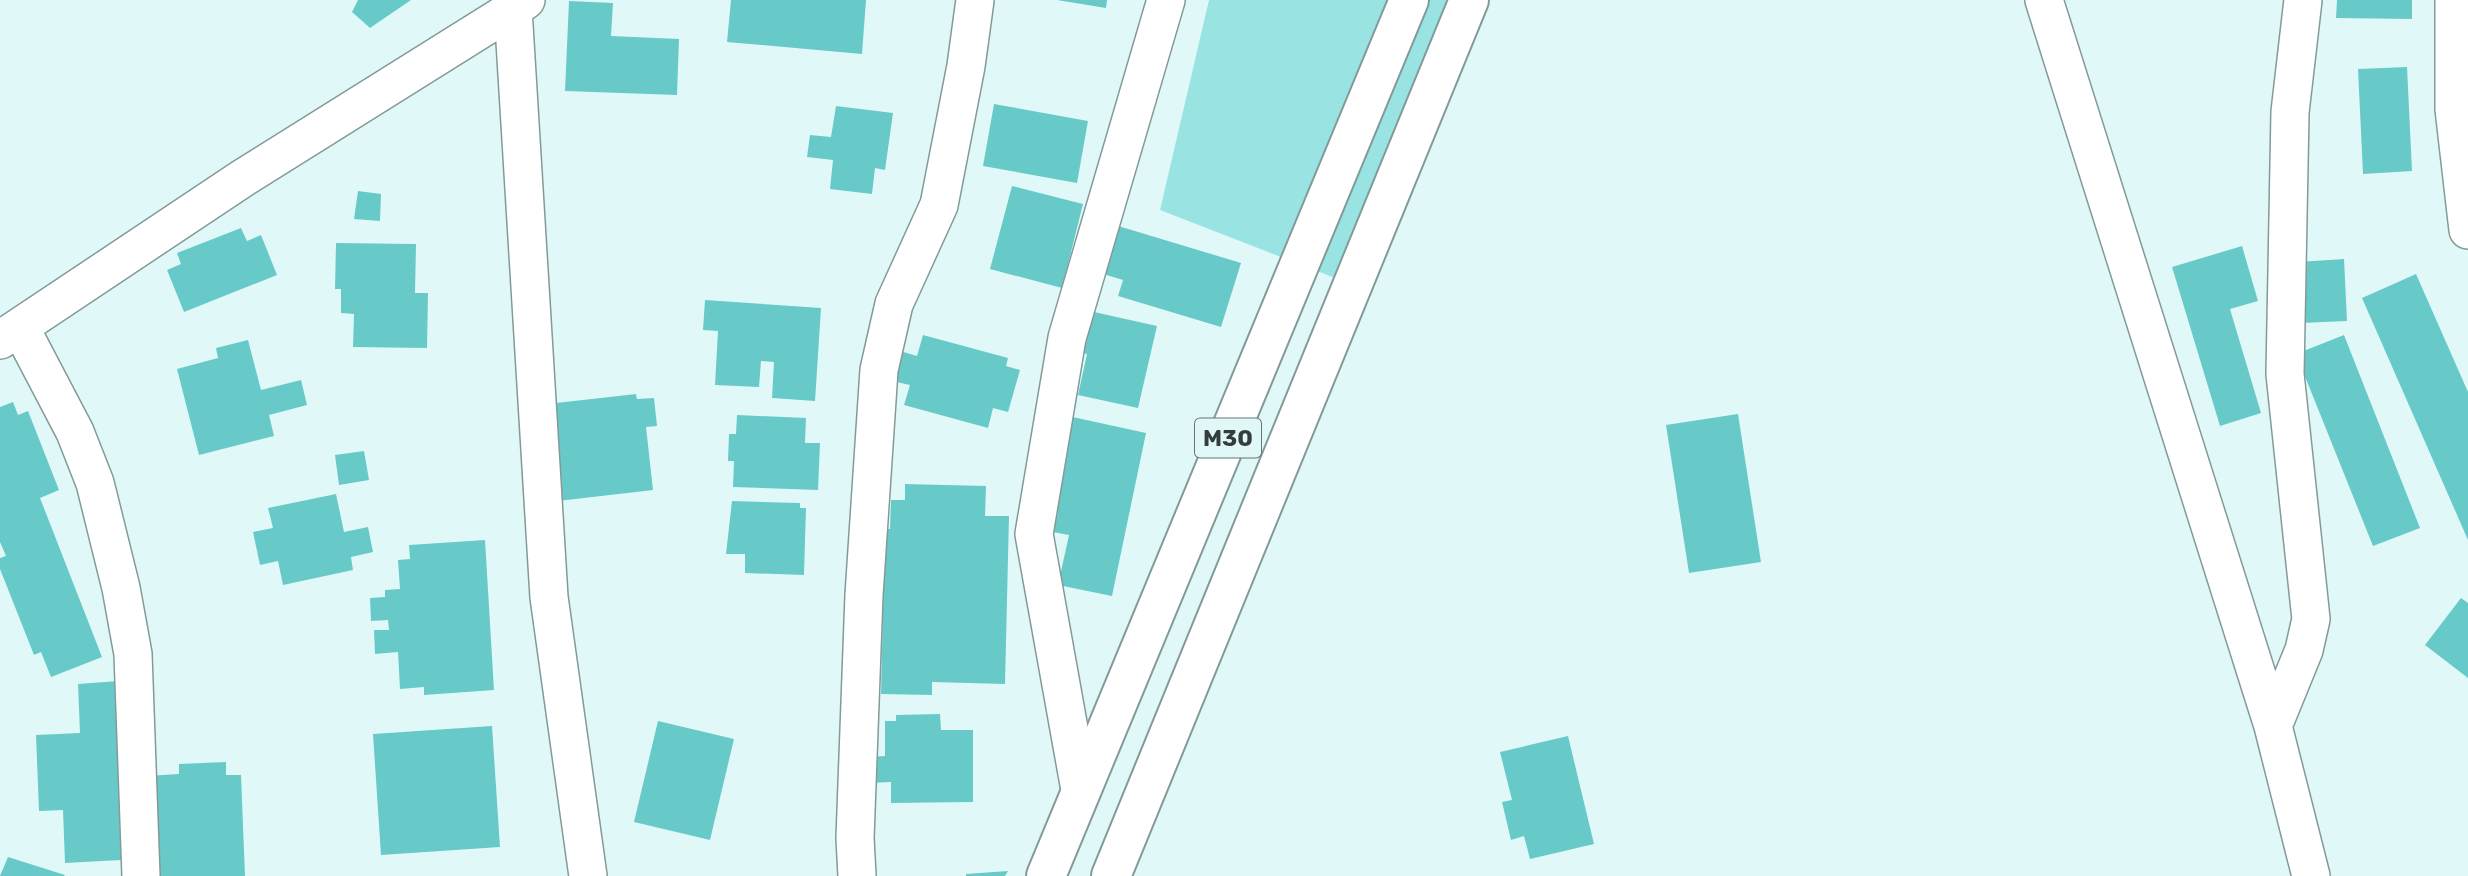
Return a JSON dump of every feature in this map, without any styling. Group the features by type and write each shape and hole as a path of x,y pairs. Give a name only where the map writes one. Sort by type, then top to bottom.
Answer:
{"highway":[{"name":"M30","path":"1046,876 1409,0"},
{"name":"M30","path":"1111,876 1469,0"}],"street":[{"path":"857,876 855,838 864,595 879,370 894,304 939,205 966,66 975,0"},
{"path":"1080,790 1034,534 1068,338 1166,0"},
{"path":"2044,0 2273,726 2311,876"},
{"path":"2273,726 2304,650 2311,619 2285,374 2290,112 2303,0"},
{"path":"2454,0 2454,109 2468,230"},
{"path":"141,876 133,654 121,588 95,483 80,445 10,333 243,178 517,3 549,597 588,876"}],"shaded area":[{"path":"1209,0 1447,0 1371,292 1160,210"}],"building":[{"path":"358,0 411,0 370,28 352,12"},
{"path":"731,0 866,0 862,54 727,42"},
{"path":"1057,0 1107,0 1106,8"},
{"path":"2337,0 2412,0 2412,19 2336,18"},
{"path":"569,1 613,3 611,36 679,39 677,95 565,91"},
{"path":"2407,67 2412,171 2363,174 2358,69"},
{"path":"994,104 1088,121 1077,183 983,166"},
{"path":"836,106 893,113 885,170 875,168 872,194 830,189 833,160 807,157 810,135 831,137"},
{"path":"1012,186 1083,204 1062,288 990,269"},
{"path":"358,191 381,194 380,221 354,219"},
{"path":"1115,225 1241,263 1221,327 1118,296 1123,280 1100,273"},
{"path":"241,228 247,241 261,235 277,275 184,312 167,270 181,264 177,253"},
{"path":"336,243 416,244 415,293 428,293 427,348 353,347 354,314 341,313 341,289 335,289"},
{"path":"2242,246 2258,301 2230,309 2261,413 2220,426 2172,267"},
{"path":"2344,259 2347,321 2301,323 2298,262"},
{"path":"2416,274 2468,392 2468,540 2362,298"},
{"path":"705,300 821,308 815,401 772,398 774,362 761,361 759,387 715,385 718,331 703,330"},
{"path":"1085,310 1157,326 1138,408 1078,395 1087,354 1076,352"},
{"path":"923,335 1008,358 1006,366 1020,370 1008,412 993,408 988,428 904,405 910,385 892,381 900,351 917,356"},
{"path":"2344,335 2420,528 2373,546 2296,354"},
{"path":"248,340 261,390 301,380 307,405 269,415 274,436 199,455 177,369 218,358 216,348"},
{"path":"636,394 637,399 654,398 657,426 646,427 653,490 558,501 547,404"},
{"path":"13,402 18,415 28,411 59,490 40,498 102,657 51,677 41,652 34,655 0,569 0,558 6,556 0,542 0,407"},
{"path":"1738,414 1761,562 1689,573 1666,425"},
{"path":"737,415 806,418 805,443 820,443 818,490 733,487 734,461 728,461 729,434 736,434"},
{"path":"1068,416 1146,433 1112,596 1058,585 1069,535 1053,532 1058,513 1044,510"},
{"path":"364,451 369,480 339,485 335,455"},
{"path":"905,484 986,486 985,516 1009,516 1005,684 932,682 932,695 881,694 885,529 890,529 891,500 905,500"},
{"path":"336,494 344,532 368,527 373,552 351,557 353,570 283,585 278,561 260,565 253,532 273,528 268,508"},
{"path":"732,501 800,503 800,508 806,508 804,575 745,573 745,554 726,554"},
{"path":"485,540 494,690 424,695 424,687 400,689 398,652 375,654 374,630 389,630 388,620 371,621 370,598 385,597 385,590 400,589 398,560 410,559 409,545"},
{"path":"2461,598 2468,603 2468,678 2425,645"},
{"path":"119,681 124,807 119,807 121,860 65,863 63,810 39,811 36,735 80,733 78,684"},
{"path":"940,714 941,730 973,730 973,802 891,803 891,782 870,783 869,757 885,756 885,721 896,721 896,715"},
{"path":"658,721 734,739 710,840 634,822"},
{"path":"492,726 500,847 381,855 373,734"},
{"path":"1568,736 1594,844 1530,859 1524,836 1511,840 1502,802 1512,800 1500,752"},
{"path":"226,762 226,775 241,775 245,876 149,876 146,776 179,774 179,764"},
{"path":"8,857 65,875 0,876"},
{"path":"1008,871 1005,876 966,876 966,874"}]}
